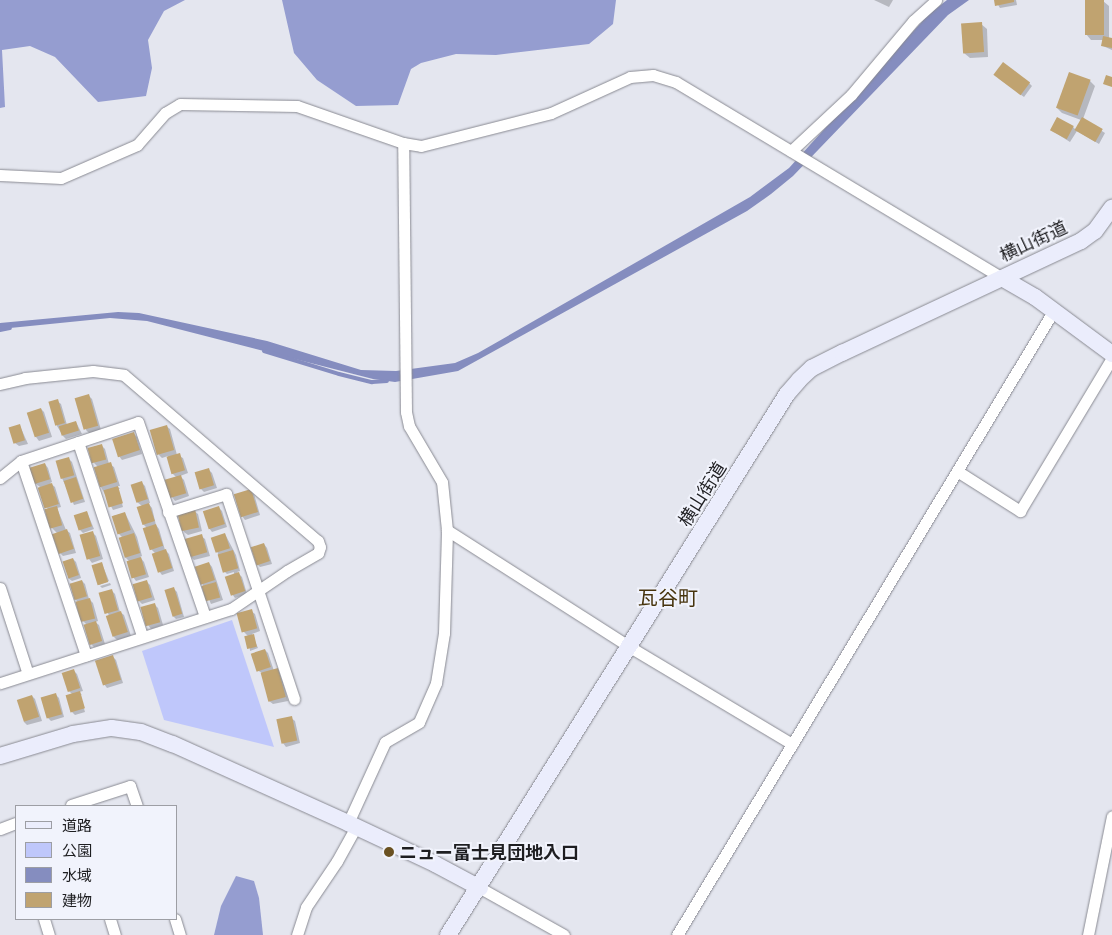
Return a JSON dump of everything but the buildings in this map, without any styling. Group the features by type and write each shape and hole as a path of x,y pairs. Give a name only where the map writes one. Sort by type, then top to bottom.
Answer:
{"street":[{"path":"791,151 851,95 913,21 936,0"},
{"path":"0,175 61,178 138,145 165,113 180,104 297,106 403,143 421,146 551,113 630,77 653,75 676,82 1002,278 1054,310 1112,354"},
{"path":"297,935 306,907 337,861 385,742 420,722 436,684 444,633 447,530 442,482 409,426 406,412 403,143"},
{"name":"横山街道","path":"448,935 480,888 787,394 799,380 812,368 842,353 1081,241 1100,226 1112,208"},
{"path":"677,935 1054,310"},
{"path":"957,471 1020,511 1112,358"},
{"path":"0,384 24,378 93,371 124,375 318,541 320,547 318,553 231,609 0,683"},
{"path":"0,478 21,461 138,422 205,617"},
{"path":"78,442 142,636"},
{"path":"21,461 86,655"},
{"path":"168,512 226,494 294,699"},
{"path":"447,530 630,647 792,744"},
{"path":"0,588 28,674"},
{"path":"0,756 73,734 112,728 127,729 173,744 352,825 480,888 564,935"},
{"path":"74,805 130,786 137,805"},
{"path":"1088,935 1112,816"},
{"path":"0,829 15,826"},
{"path":"44,920 49,935"},
{"path":"110,920 115,935"},
{"path":"175,920 180,935"}],"green space":[{"path":"232,620 274,747 164,720 142,651"}],"shaded area":[{"path":"0,0 185,0 164,11 148,40 152,68 146,96 98,102 55,57 30,46 2,50 5,107 0,108"},
{"path":"282,0 616,0 613,24 589,44 496,55 456,54 421,63 411,69 398,105 356,106 317,80 294,53"},
{"path":"236,876 254,881 259,898 263,935 214,935 221,906"}],"water":[{"path":"947,0 969,0 948,15 793,176 771,194 747,211 458,371 395,382 373,379 147,321 110,318 0,329 0,323 118,312 139,313 267,341 361,370 396,371 455,363 478,353 750,197 789,168 928,15"}],"waterway":[{"path":"0,330 10,328"},
{"path":"264,351 339,374 372,382 387,381"}],"place":[{"name":"ニュー富士見団地入口","path":"389,852"}],"district":[{"name":"瓦谷町","path":"668,597"}]}
